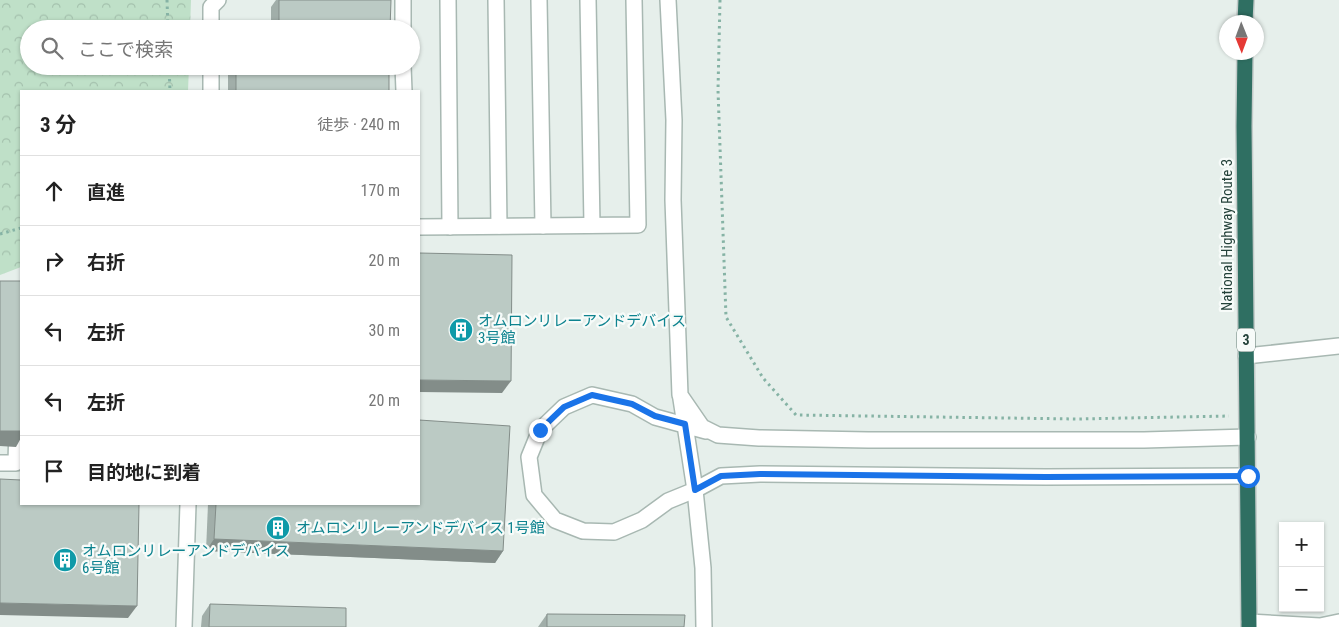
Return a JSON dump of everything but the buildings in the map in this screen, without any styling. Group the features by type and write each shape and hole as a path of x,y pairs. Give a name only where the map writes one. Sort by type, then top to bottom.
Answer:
{"highway":[{"path":"1245,15 1246,0"},
{"name":"National Highway Route 3","path":"1245,60 1249,624"}],"street":[{"path":"211,20 211,7 218,0"},
{"path":"403,0 403,20"},
{"path":"448,0 450,227"},
{"path":"496,0 498,226"},
{"path":"539,0 543,226"},
{"path":"588,0 592,225"},
{"path":"420,227 638,225 634,0"},
{"path":"668,0 674,120 673,200 680,395 695,490 703,568 704,627"},
{"path":"211,75 211,90"},
{"path":"403,75 404,90"},
{"path":"1246,356 1339,346"},
{"path":"1248,437 1144,440 759,438 718,435 655,416 632,404 592,395 564,407 540,430 529,458 534,495 555,520 582,531 614,532 642,520 668,501 695,490 721,476 760,474 1046,477 1248,476"},
{"path":"680,395 702,427 718,435"},
{"path":"0,462 16,463 18,410"},
{"path":"184,627 188,505"},
{"path":"1249,624 1320,626 1339,622"}],"path":[{"path":"167,0 168,20"},
{"path":"720,0 718,90 726,317 763,378 796,415 1076,419 1248,415"},
{"path":"169,75 170,90"},
{"path":"0,234 20,228"}],"green space":[{"path":"0,0 191,0 190,20 20,20 20,75 189,75 188,90 20,90 20,267 0,275"}],"place":[{"name":"オムロンリレーアンドデバイス 3号館","path":"461,330"},
{"name":"オムロンリレーアンドデバイス 1号館","path":"278,528"},
{"name":"オムロンリレーアンドデバイス 6号館","path":"65,560"}],"route":[{"path":"540,430 564,407 592,395 632,404 655,416 685,424 695,490 721,476 760,474 1046,477 1248,476"}]}
